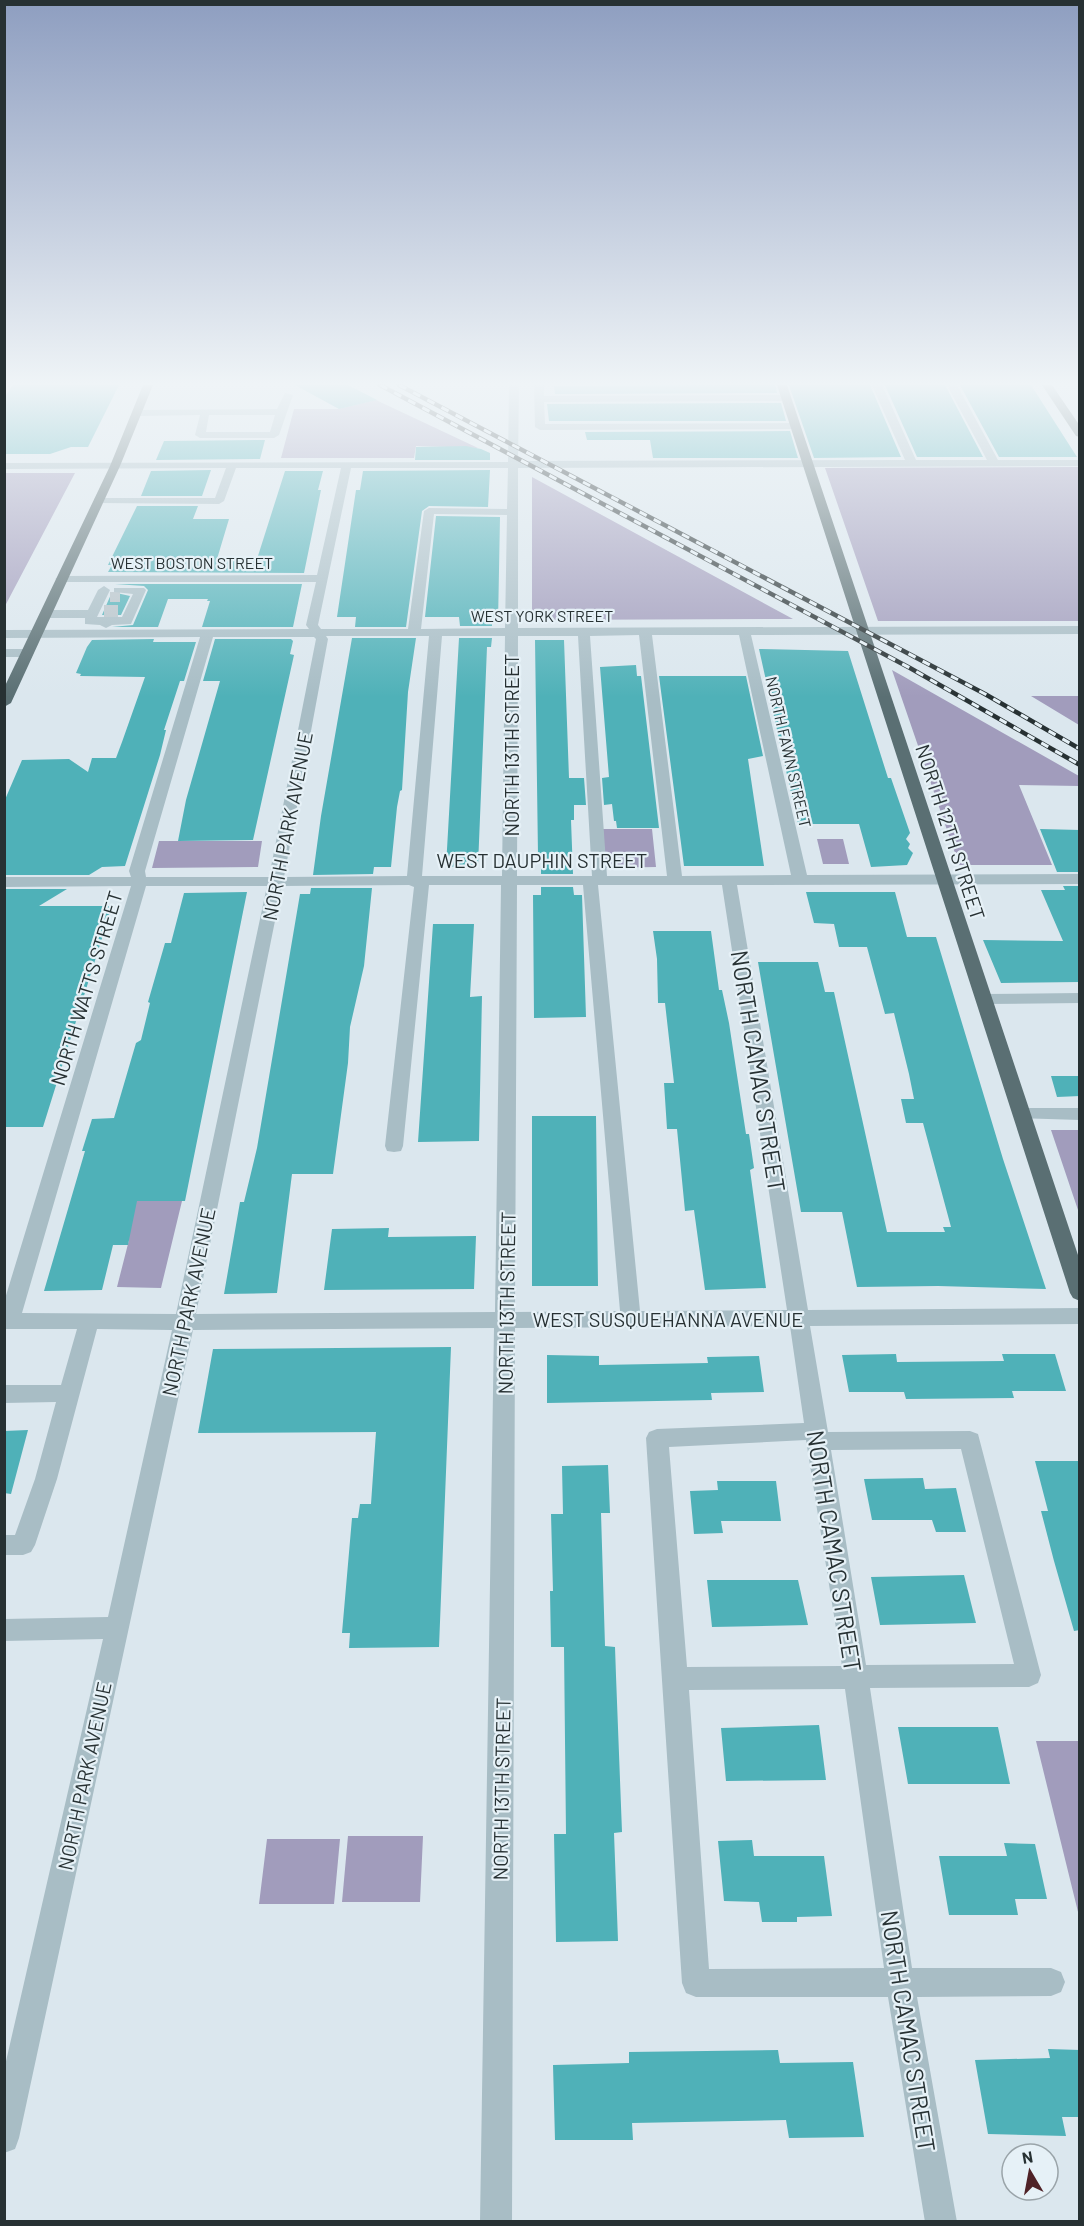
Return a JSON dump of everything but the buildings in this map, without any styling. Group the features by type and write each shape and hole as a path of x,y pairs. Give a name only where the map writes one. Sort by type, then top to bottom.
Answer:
{"main road":[{"path":"4,703 104,489"},
{"name":"NORTH 12TH STREET","path":"815,489 1080,1293"}],"street":[{"path":"99,500 219,501 224,489"},
{"name":"NORTH PARK AVENUE","path":"4,2138 184,1322 278,880 322,639 312,625 343,489"},
{"name":"NORTH 13TH STREET","path":"496,2222 514,489"},
{"path":"414,632 430,511 514,512"},
{"name":"WEST BOSTON STREET","path":"59,585 113,606 322,578"},
{"path":"59,585 113,606"},
{"name":"WEST YORK STREET","path":"4,634 37,634 113,606 208,632 1080,630"},
{"path":"46,614 113,606"},
{"path":"645,631 675,881"},
{"name":"NORTH FAWN STREET","path":"744,631 800,880"},
{"name":"NORTH WATTS STREET","path":"7,1321 140,882 137,871 208,632"},
{"path":"394,1146 418,882 436,632"},
{"path":"584,632 595,881 631,1319"},
{"path":"4,653 28,653"},
{"name":"WEST DAUPHIN STREET","path":"4,882 1080,879"},
{"name":"NORTH CAMAC STREET","path":"729,881 856,1678 900,1983 941,2222"},
{"path":"984,999 1080,998"},
{"path":"1022,1114 1080,1114"},
{"name":"WEST SUSQUEHANNA AVENUE","path":"7,1321 184,1322 1080,1316"},
{"path":"4,1545 23,1545 46,1479 88,1322"},
{"path":"4,1394 70,1393"},
{"path":"676,1679 1029,1675 970,1440 817,1436 657,1438 696,1983 1051,1982"},
{"path":"4,1630 117,1628"}],"shaded area":[{"path":"4,489 67,489 5,606"},
{"path":"532,489 554,489 793,619 532,620"},
{"path":"832,489 1079,489 1079,621 878,621"},
{"path":"892,670 1079,776 1079,786 1019,785 1052,865 959,865"},
{"path":"1031,696 1079,696 1079,725"},
{"path":"603,829 652,829 656,867 605,868"},
{"path":"817,839 843,839 849,864 823,864"},
{"path":"159,841 262,841 258,867 152,868"},
{"path":"1051,1130 1079,1130 1079,1213"},
{"path":"125,1201 182,1201 161,1288 117,1287 129,1240"},
{"path":"1036,1741 1079,1741 1079,1916"},
{"path":"348,1836 423,1836 420,1902 342,1902"},
{"path":"267,1839 340,1839 334,1904 259,1904"}],"tunnel":[{"path":"110,597 125,597"},
{"path":"104,612 120,612"}],"railway":[{"path":"575,489 910,668 1080,765"},
{"path":"596,489 985,694 1080,749"}]}
